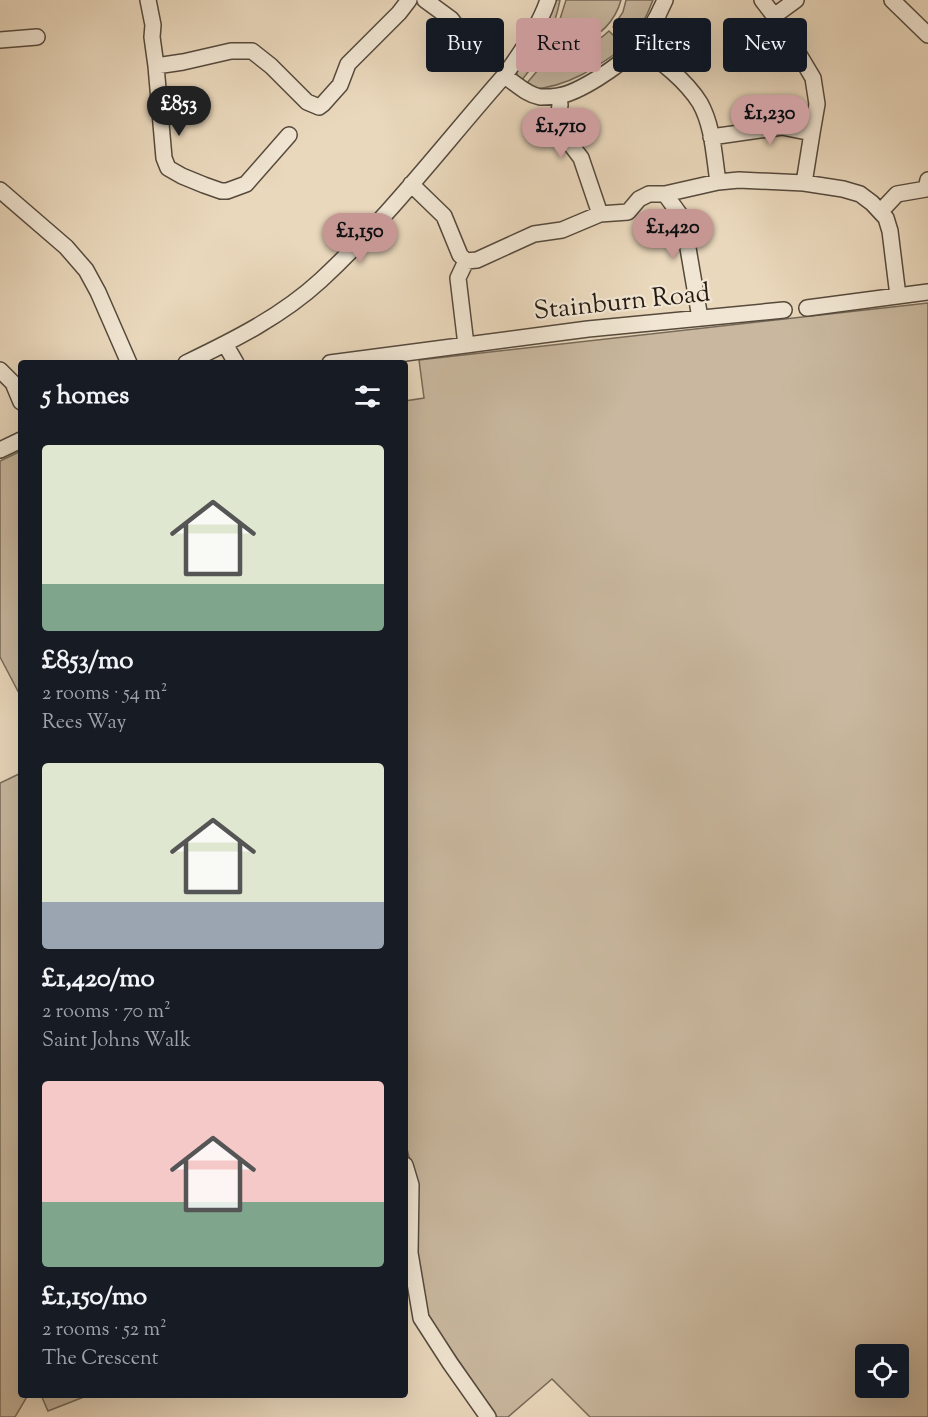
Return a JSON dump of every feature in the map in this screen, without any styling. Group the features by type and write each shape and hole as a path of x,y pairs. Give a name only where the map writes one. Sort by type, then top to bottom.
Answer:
{"street":[{"path":"148,0 153,25 152,37 164,158 168,168 182,176 221,191 227,191 246,184 289,135"},
{"path":"156,66 231,51 252,51 271,66 307,102 319,106 340,85 348,64 409,0"},
{"path":"425,0 450,18"},
{"path":"192,360 247,333 274,315 320,280 376,225 504,76 534,31 548,0"},
{"path":"657,18 665,0"},
{"path":"762,0 782,26 813,78 817,104 804,183"},
{"path":"774,16 796,0"},
{"path":"892,0 928,35"},
{"path":"0,40 37,37"},
{"path":"504,76 523,90 538,97 559,96 605,74 613,67"},
{"path":"673,72 701,105 711,137 718,182"},
{"path":"559,96 558,120 562,133 581,158 600,214"},
{"path":"711,137 782,128 812,133"},
{"path":"466,261 477,260 534,234 562,230 600,214 628,212 639,199 649,195 739,180 804,183 860,194 881,211 890,231 898,296"},
{"path":"881,211 897,194 926,189 928,180"},
{"path":"411,184 444,216 460,255 466,261"},
{"path":"0,190 66,247 86,270 128,360"},
{"path":"665,194 683,219 700,318"},
{"path":"466,261 458,278 466,345"},
{"path":"807,308 928,292"},
{"name":"Stainburn Road","path":"353,360 588,329 784,310"},
{"path":"225,344 234,360"},
{"path":"0,370 13,383 18,395"},
{"path":"0,450 18,441"},
{"path":"408,1175 411,1185 410,1253 421,1318 485,1416"}],"shaded area":[{"path":"555,0 560,0 555,18 548,18"},
{"path":"566,0 621,0 611,21 601,32 601,18 560,18"},
{"path":"626,0 653,0 645,18 619,18"},
{"path":"609,31 613,35 613,56 601,64 601,37"},
{"path":"517,72 528,72 521,81"},
{"path":"536,72 587,72 546,87 533,89 527,83"},
{"path":"928,303 928,1417 590,1417 552,1379 508,1417 497,1417 428,1316 416,1250 412,1169 408,1153 408,401 424,398 419,360"},
{"path":"18,452 18,691 0,657 0,461"},
{"path":"18,774 18,1398 26,1398 15,1417 0,1417 0,783"},
{"path":"42,1398 81,1398 48,1411"}]}
